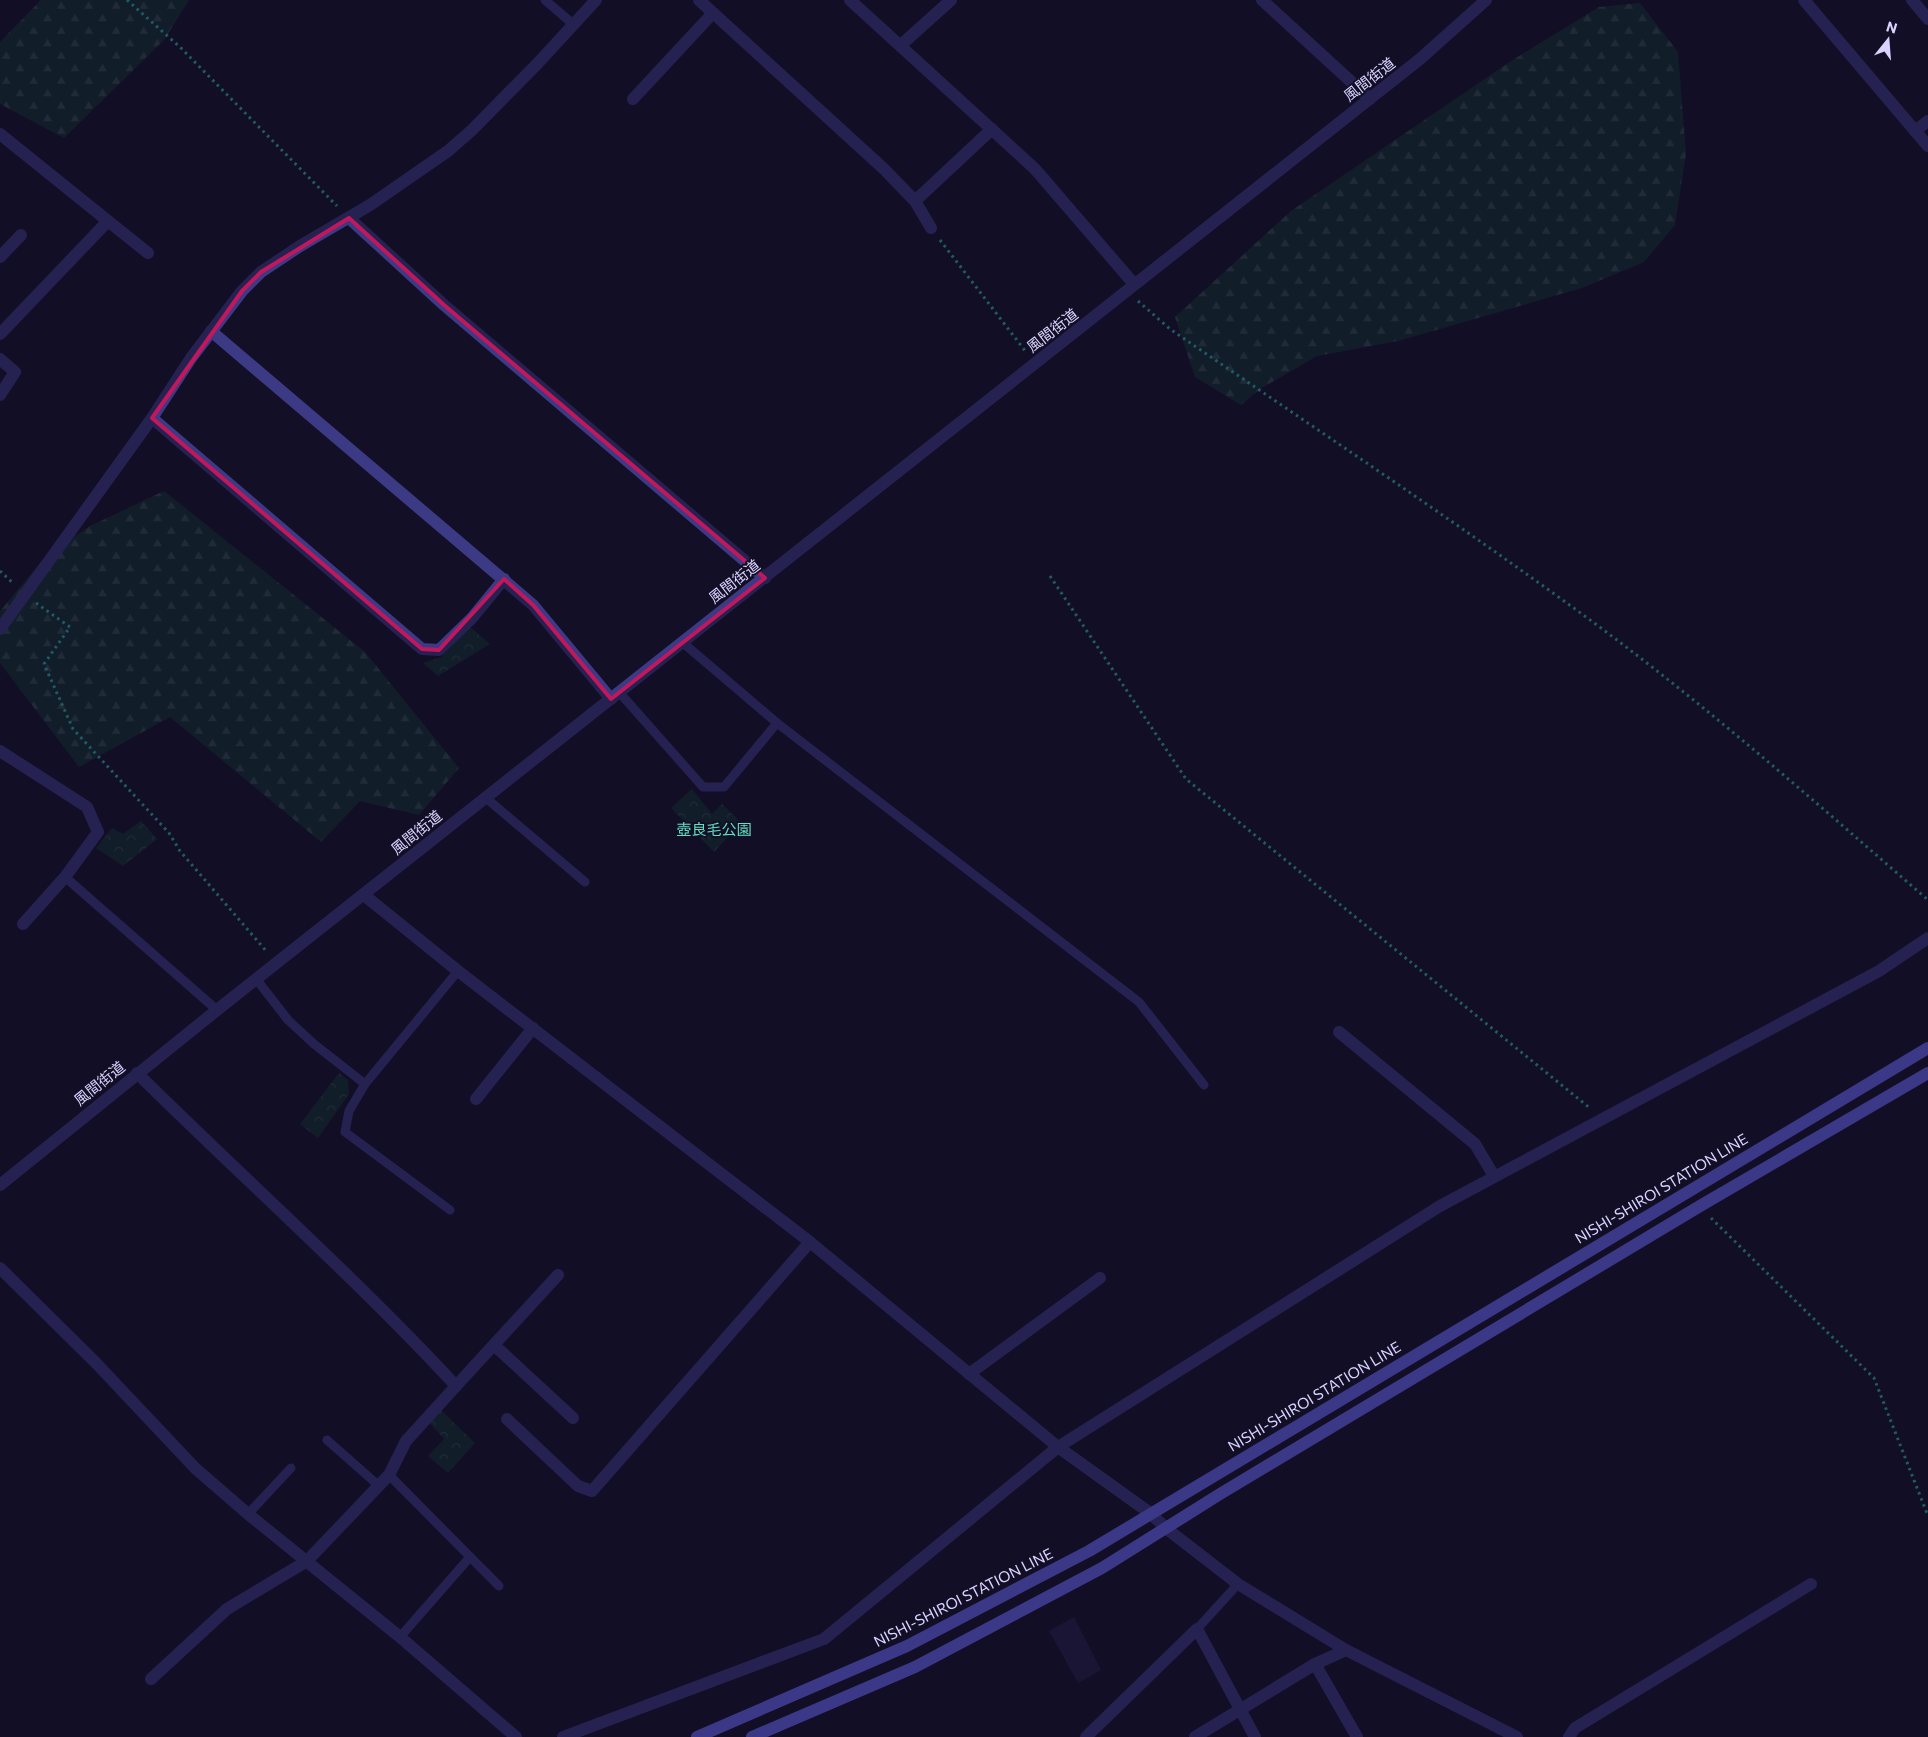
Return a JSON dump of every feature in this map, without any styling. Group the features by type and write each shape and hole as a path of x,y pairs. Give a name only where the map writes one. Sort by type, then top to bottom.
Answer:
{"main road":[{"name":"NISHI-SHIROI STATION LINE","path":"697,1737 907,1646 1089,1551 1928,1048"},
{"path":"752,1737 915,1667 1102,1568 1220,1494 1700,1206 1928,1073"}],"street":[{"path":"0,629 152,418 191,358 242,291 261,272 300,246 349,218 448,151 472,130 538,63 596,0"},
{"path":"699,0 824,112 915,201 931,228"},
{"path":"850,0 1035,169 1130,288"},
{"path":"901,45 951,0"},
{"path":"1262,0 1370,99"},
{"name":"風間街道","path":"0,1185 137,1073 1370,99 1420,59 1486,0"},
{"path":"1912,0 1928,19"},
{"path":"1809,2 1928,146"},
{"path":"632,99 713,13"},
{"path":"1915,131 1928,120"},
{"path":"915,201 992,129"},
{"path":"0,134 148,253"},
{"path":"349,218 444,305 765,578"},
{"path":"0,334 108,222"},
{"path":"0,257 21,235"},
{"path":"212,331 533,605 615,695"},
{"path":"0,358 15,372 0,395"},
{"path":"152,418 422,649 439,650 472,618 504,579"},
{"path":"0,751 87,807 98,832 65,877 23,924"},
{"path":"364,895 458,971 810,1242 1058,1447 1150,1513 1166,1529 1238,1584 1346,1650 1517,1737"},
{"path":"563,1737 824,1640 1058,1447 1440,1206 1879,971 1928,938"},
{"path":"476,1098 532,1028"},
{"path":"1339,1032 1475,1144 1494,1176"},
{"path":"137,1073 407,1334 456,1386"},
{"path":"507,1420 578,1486 592,1490 810,1242"},
{"path":"0,1268 96,1362 195,1468 248,1514 400,1637 516,1737"},
{"path":"152,1678 228,1609 308,1561 378,1485 390,1475 406,1441 558,1276"},
{"path":"969,1374 1100,1278"},
{"path":"494,1344 572,1418"},
{"path":"1569,1737 1575,1728 1812,1584"},
{"path":"1086,1737 1197,1629 1255,1737"},
{"path":"1195,1737 1315,1664 1346,1650"},
{"path":"1315,1664 1357,1737"}],"lane":[{"path":"545,0 573,24"},
{"path":"682,642 778,723 1140,1002 1204,1085"},
{"path":"615,695 703,788 724,787 778,723"},
{"path":"486,798 585,882"},
{"path":"65,877 217,1010"},
{"path":"450,1210 345,1132 348,1111 365,1084 458,971"},
{"path":"256,980 288,1020 314,1044 365,1084"},
{"path":"327,1440 378,1485"},
{"path":"248,1514 291,1468"},
{"path":"390,1475 499,1586"},
{"path":"400,1637 470,1557"},
{"path":"1197,1629 1238,1584"}],"path":[{"path":"127,0 181,48 349,218"},
{"path":"931,228 1036,364"},
{"path":"1130,288 1170,328 1381,472 1603,630 1722,723 1928,900"},
{"path":"1050,576 1186,779 1604,1118"},
{"path":"25,595 70,627 44,664 74,729 169,833 180,851 277,964"},
{"path":"1700,1206 1874,1378 1928,1516"}],"highlighted area":[{"path":"349,218 444,305 765,578 611,699 533,605 504,579 439,650 422,649 152,418 242,291 261,272"}],"green space":[{"path":"41,0 189,0 164,40 64,138 0,104 0,42"},
{"path":"1640,3 1678,52 1686,154 1675,225 1644,262 1582,288 1398,341 1317,356 1260,389 1241,405 1195,377 1175,317 1291,211 1511,61 1599,7"},
{"path":"164,491 365,652 459,768 419,815 360,801 321,842 170,717 79,767 0,663 0,611 46,556 90,526"},
{"path":"470,627 490,644 438,676 423,663 441,657"},
{"name":"壺良毛公園","path":"692,789 712,814 722,804 741,823 714,852 671,808"},
{"path":"141,821 157,839 123,866 96,848 112,828 123,834"},
{"path":"339,1073 348,1080 349,1094 318,1138 300,1124"},
{"path":"441,1410 475,1443 448,1473 428,1456 444,1439 429,1422"}],"building":[{"path":"1074,1617 1101,1670 1078,1683 1049,1631"}]}
